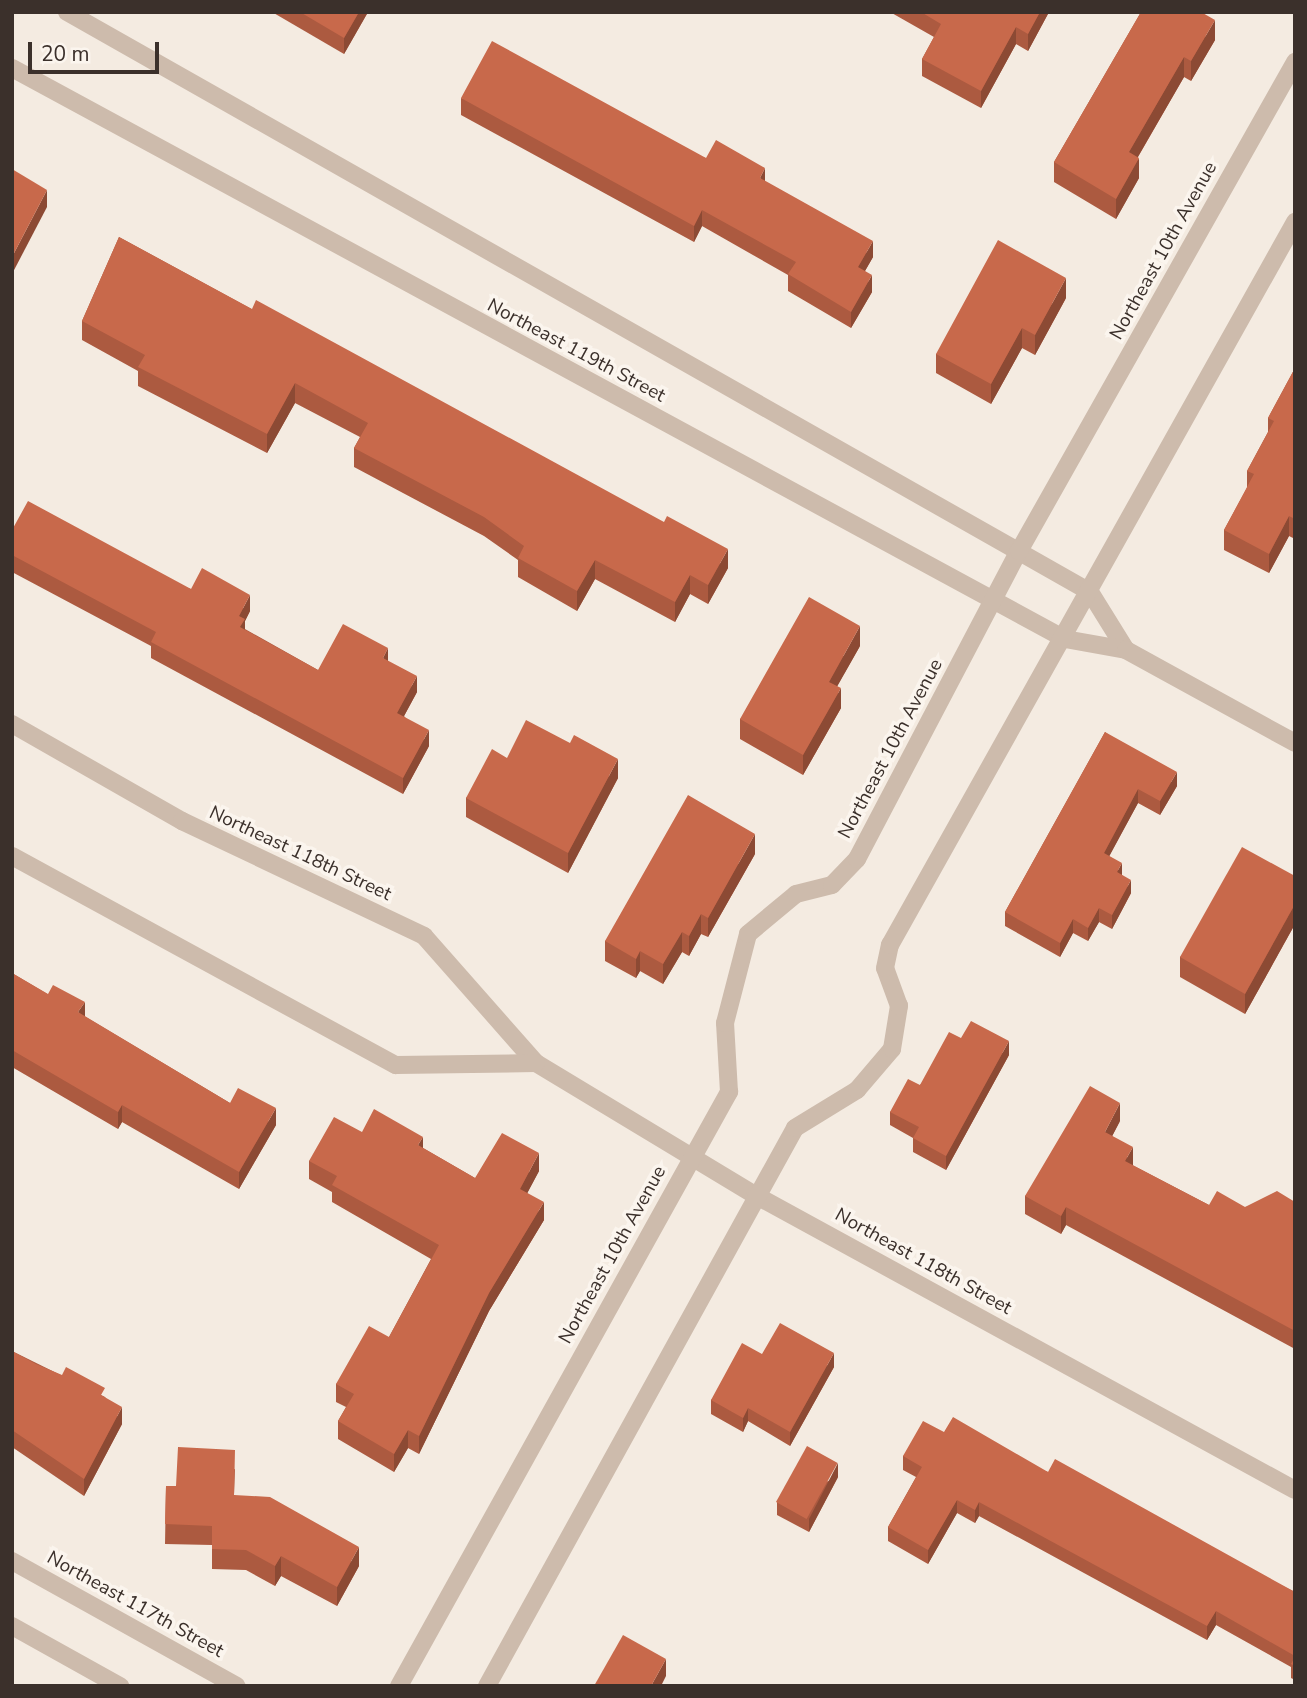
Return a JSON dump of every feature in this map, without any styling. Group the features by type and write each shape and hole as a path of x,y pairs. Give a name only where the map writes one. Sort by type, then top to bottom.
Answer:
{"street":[{"name":"Northeast 119th Street","path":"67,12 1090,592 1126,650"},
{"name":"Northeast 10th Avenue","path":"399,1686 729,1092 724,1023 748,934 796,894 832,885 857,859 992,600 1295,62"},
{"name":"Northeast 119th Street","path":"12,68 1065,639 1126,650 1295,743"},
{"path":"487,1686 755,1195 795,1129 857,1090 892,1049 899,1006 885,968 890,946 1065,639 1295,222"},
{"name":"Northeast 118th Street","path":"12,724 182,821 424,936 536,1063 755,1195 1295,1490"},
{"path":"12,856 396,1065 536,1063"},
{"name":"Northeast 117th Street","path":"12,1561 237,1686"},
{"path":"12,1626 120,1686"}],"building":[{"path":"300,12 359,12 344,38"},
{"path":"921,12 1040,12 1028,34 1016,27 981,91 922,59 941,24"},
{"path":"1141,12 1201,12 1215,20 1191,61 1184,57 1129,152 1139,158 1116,199 1054,162"},
{"path":"492,41 706,158 716,140 765,168 760,178 873,241 858,267 872,275 851,312 788,274 796,262 702,210 694,226 461,98"},
{"path":"12,169 47,190 12,257"},
{"path":"119,237 252,309 256,300 664,522 667,516 728,549 708,585 690,575 675,602 595,560 577,591 518,558 524,546 484,517 354,448 368,423 295,383 267,434 138,367 145,355 82,321"},
{"path":"998,240 1066,278 1035,335 1022,328 991,384 936,354"},
{"path":"1295,368 1295,519 1289,516 1269,554 1224,530 1254,474 1247,471 1274,421 1268,418"},
{"path":"28,501 191,589 202,568 250,595 239,616 245,619 240,627 318,670 343,624 388,648 383,658 417,676 397,713 429,730 403,778 151,642 156,632 12,555 12,530"},
{"path":"809,597 860,626 829,682 841,688 803,755 740,719"},
{"path":"526,720 570,743 574,735 618,759 568,853 466,798 492,749 507,758"},
{"path":"1105,732 1177,772 1160,801 1138,789 1104,853 1122,863 1117,872 1131,880 1112,915 1099,908 1088,928 1073,919 1060,943 1005,912"},
{"path":"688,795 755,834 708,918 701,914 689,936 682,932 663,964 640,951 636,959 605,941"},
{"path":"1242,847 1295,876 1295,904 1245,994 1180,957"},
{"path":"12,973 48,994 53,985 85,1002 78,1012 230,1103 238,1088 276,1108 239,1172 122,1105 118,1112 12,1050"},
{"path":"971,1021 1009,1041 946,1156 913,1138 919,1127 890,1112 908,1079 920,1085 949,1032 961,1038"},
{"path":"1090,1086 1120,1103 1105,1132 1133,1147 1125,1161 1209,1205 1217,1191 1245,1207 1277,1191 1295,1202 1295,1331 1066,1207 1061,1216 1025,1196"},
{"path":"374,1109 423,1137 418,1145 475,1178 502,1133 539,1153 520,1189 544,1202 489,1293 419,1436 408,1430 394,1454 338,1421 354,1394 336,1384 369,1326 389,1337 439,1245 332,1185 337,1176 309,1161 334,1117 362,1132"},
{"path":"780,1323 834,1353 790,1432 748,1408 743,1418 711,1400 742,1343 762,1354"},
{"path":"12,1351 62,1375 66,1367 105,1388 101,1395 122,1407 84,1479 12,1430"},
{"path":"953,1417 1048,1472 1055,1459 1295,1592 1295,1656 1216,1611 1207,1626 979,1502 975,1510 957,1500 928,1550 888,1527 922,1467 903,1456 923,1421 944,1432"},
{"path":"807,1446 838,1463 807,1519 776,1502"},
{"path":"178,1447 235,1450 234,1495 270,1497 359,1547 337,1587 281,1556 275,1566 246,1550 212,1549 212,1526 165,1524 166,1486 176,1486"},
{"path":"623,1635 666,1659 651,1686 594,1686"}]}
